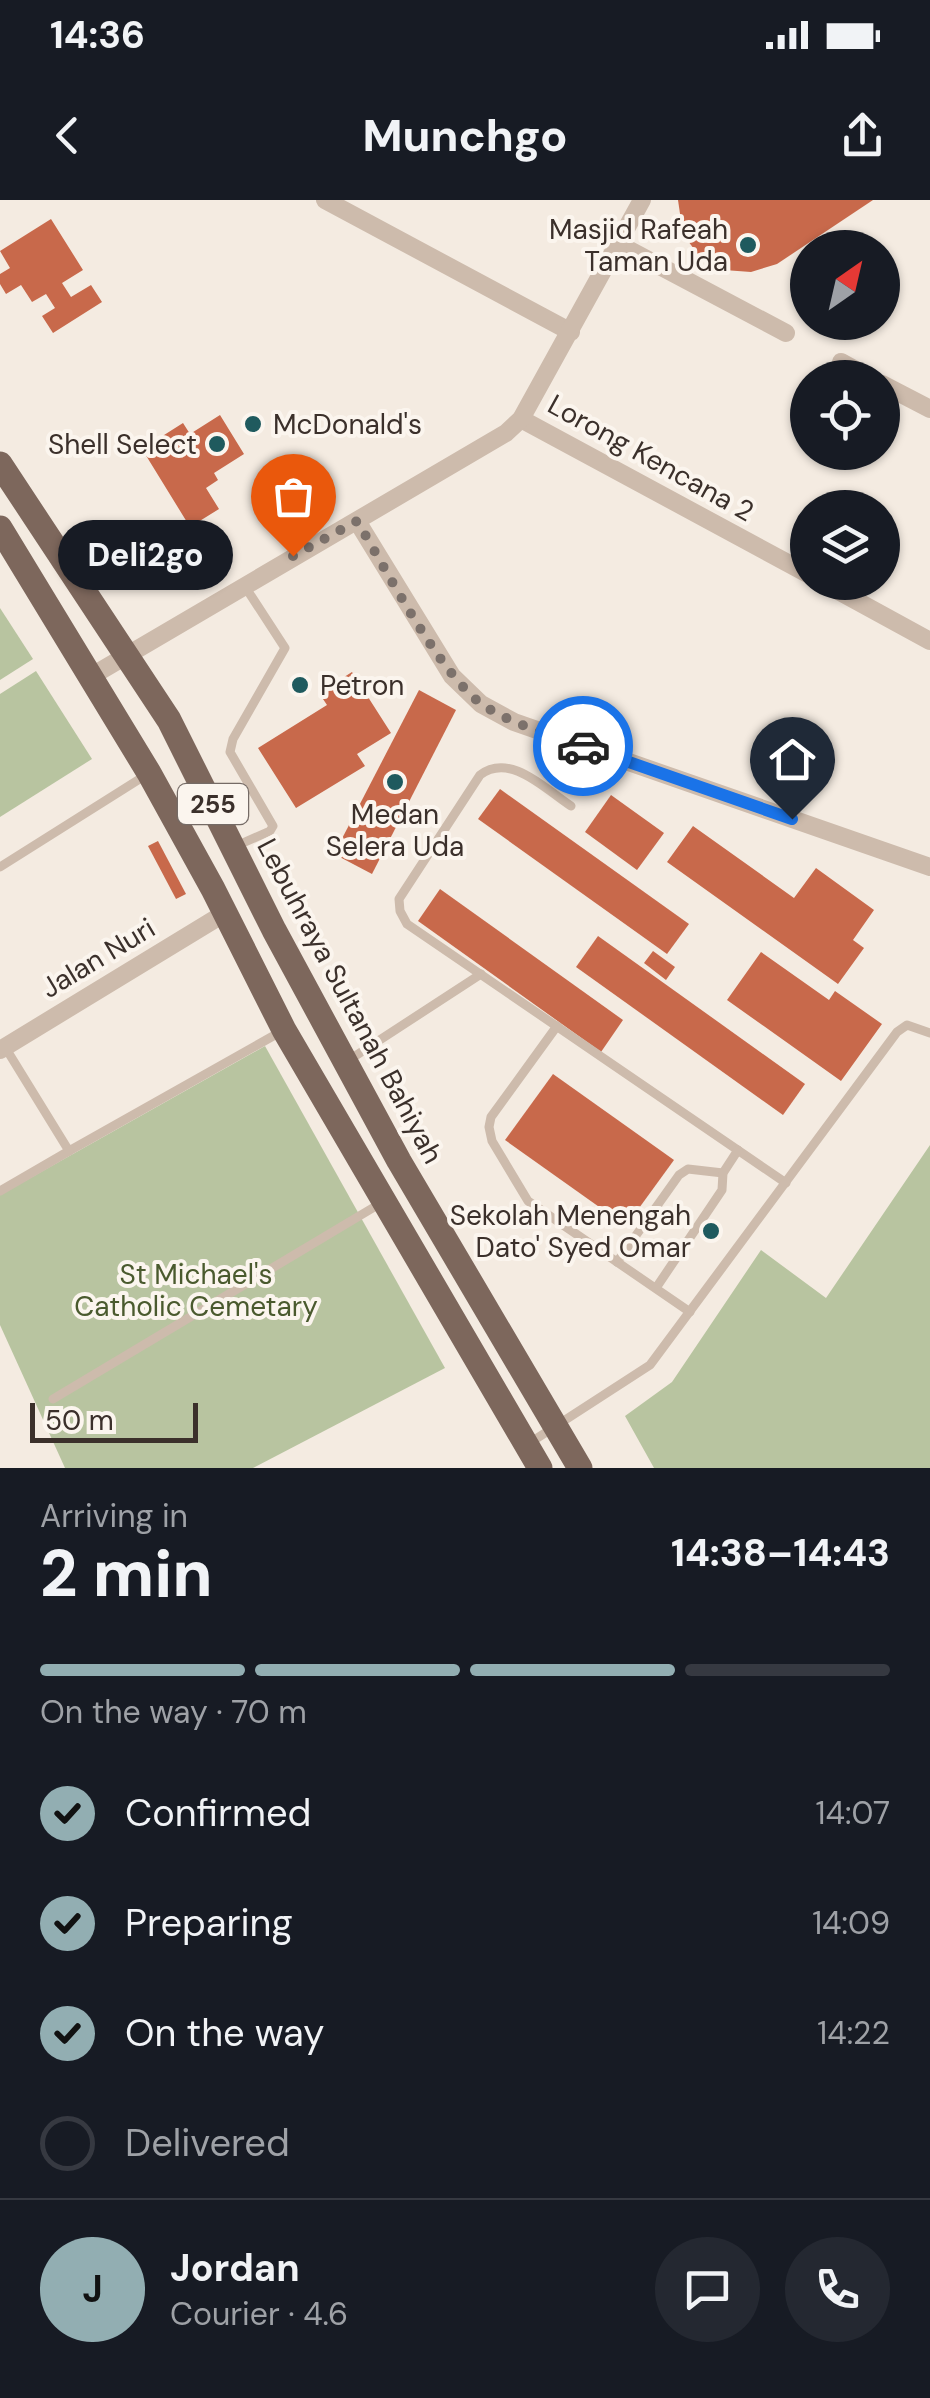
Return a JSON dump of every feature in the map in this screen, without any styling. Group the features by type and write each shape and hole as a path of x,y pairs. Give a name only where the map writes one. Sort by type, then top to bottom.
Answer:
{"main road":[{"name":"Lebuhraya Sultanah Bahiyah","path":"0,464 170,720 274,930 345,1062 444,1240 580,1468"},
{"name":"255","path":"0,528 149,773 284,1030 540,1468"}],"street":[{"path":"325,200 570,332"},
{"path":"90,677 506,433 521,418 642,200"},
{"path":"620,244 786,333"},
{"path":"900,393 930,409"},
{"name":"Lorong Kencana 2","path":"521,418 790,564"},
{"path":"357,521 452,676 481,704 514,722 930,867"},
{"path":"855,600 930,641"},
{"name":"Jalan Nuri","path":"2,1048 225,914"}],"lane":[{"path":"234,847 273,826 230,752 233,739 285,648 244,585"},
{"path":"571,806 513,768 489,768 480,775 399,898 407,924 786,1183"},
{"path":"0,866 149,773"},
{"path":"345,1062 481,974"},
{"path":"526,1445 650,1365 897,1032 907,1025 930,1034"},
{"path":"556,1026 492,1117 492,1141 528,1201 690,1312"},
{"path":"0,1191 284,1030"},
{"path":"2,1048 69,1151"},
{"path":"656,1288 722,1190 722,1173 738,1150"},
{"path":"617,1262 679,1174 688,1170 722,1173"},
{"path":"53,1399 382,1202"}],"green space":[{"path":"0,608 33,659 0,680"},
{"path":"36,671 92,759 0,817 0,694"},
{"name":"St Michael's Catholic Cemetary","path":"265,1046 445,1368 253,1468 65,1468 0,1325 0,1195"},
{"path":"930,1145 930,1468 654,1468 625,1416 672,1382 761,1250 826,1298"}],"building":[{"name":"Masjid Rafeah Taman Uda","path":"678,200 873,200 828,230 790,230 790,255 751,272 724,270 699,256 683,234"},
{"path":"51,219 83,270 62,283 71,297 91,285 102,302 53,333 42,316 55,308 46,294 32,302 21,285 6,294 0,284 0,274 10,268 0,251"},
{"path":"220,415 244,454 214,473 218,480 206,488 219,509 190,527 142,449 183,423 190,434"},
{"path":"352,672 391,733 357,754 365,766 296,808 258,748 327,705 319,693"},
{"name":"Medan Selera Uda","path":"419,690 456,710 372,874 334,854"},
{"path":"500,789 689,924 667,954 478,819"},
{"path":"611,795 664,833 637,870 585,832"},
{"path":"693,826 794,898 816,868 874,910 853,940 864,948 838,984 667,862"},
{"path":"158,841 186,894 176,899 148,846"},
{"path":"440,889 623,1020 601,1052 418,921"},
{"path":"598,936 805,1084 783,1115 576,967"},
{"path":"653,951 675,967 666,980 644,963"},
{"path":"761,952 829,1000 835,991 882,1024 841,1081 727,1000"},
{"path":"553,1074 674,1160 626,1226 505,1140"}],"way so far":[{"path":"293,556 357,521 452,676 481,704 514,722 583,746"}],"place":[{"name":"Masjid Rafeah Taman Uda","path":"748,245"},
{"name":"McDonald's","path":"253,424"},
{"name":"Shell Select","path":"217,444"},
{"name":"Deli2go","path":"293,556"},
{"name":"Petron","path":"300,685"},
{"name":"Medan Selera Uda","path":"395,782"},
{"name":"Sekolah Menengah Dato' Syed Omar","path":"711,1231"}],"route":[{"path":"583,746 792,819"}]}
